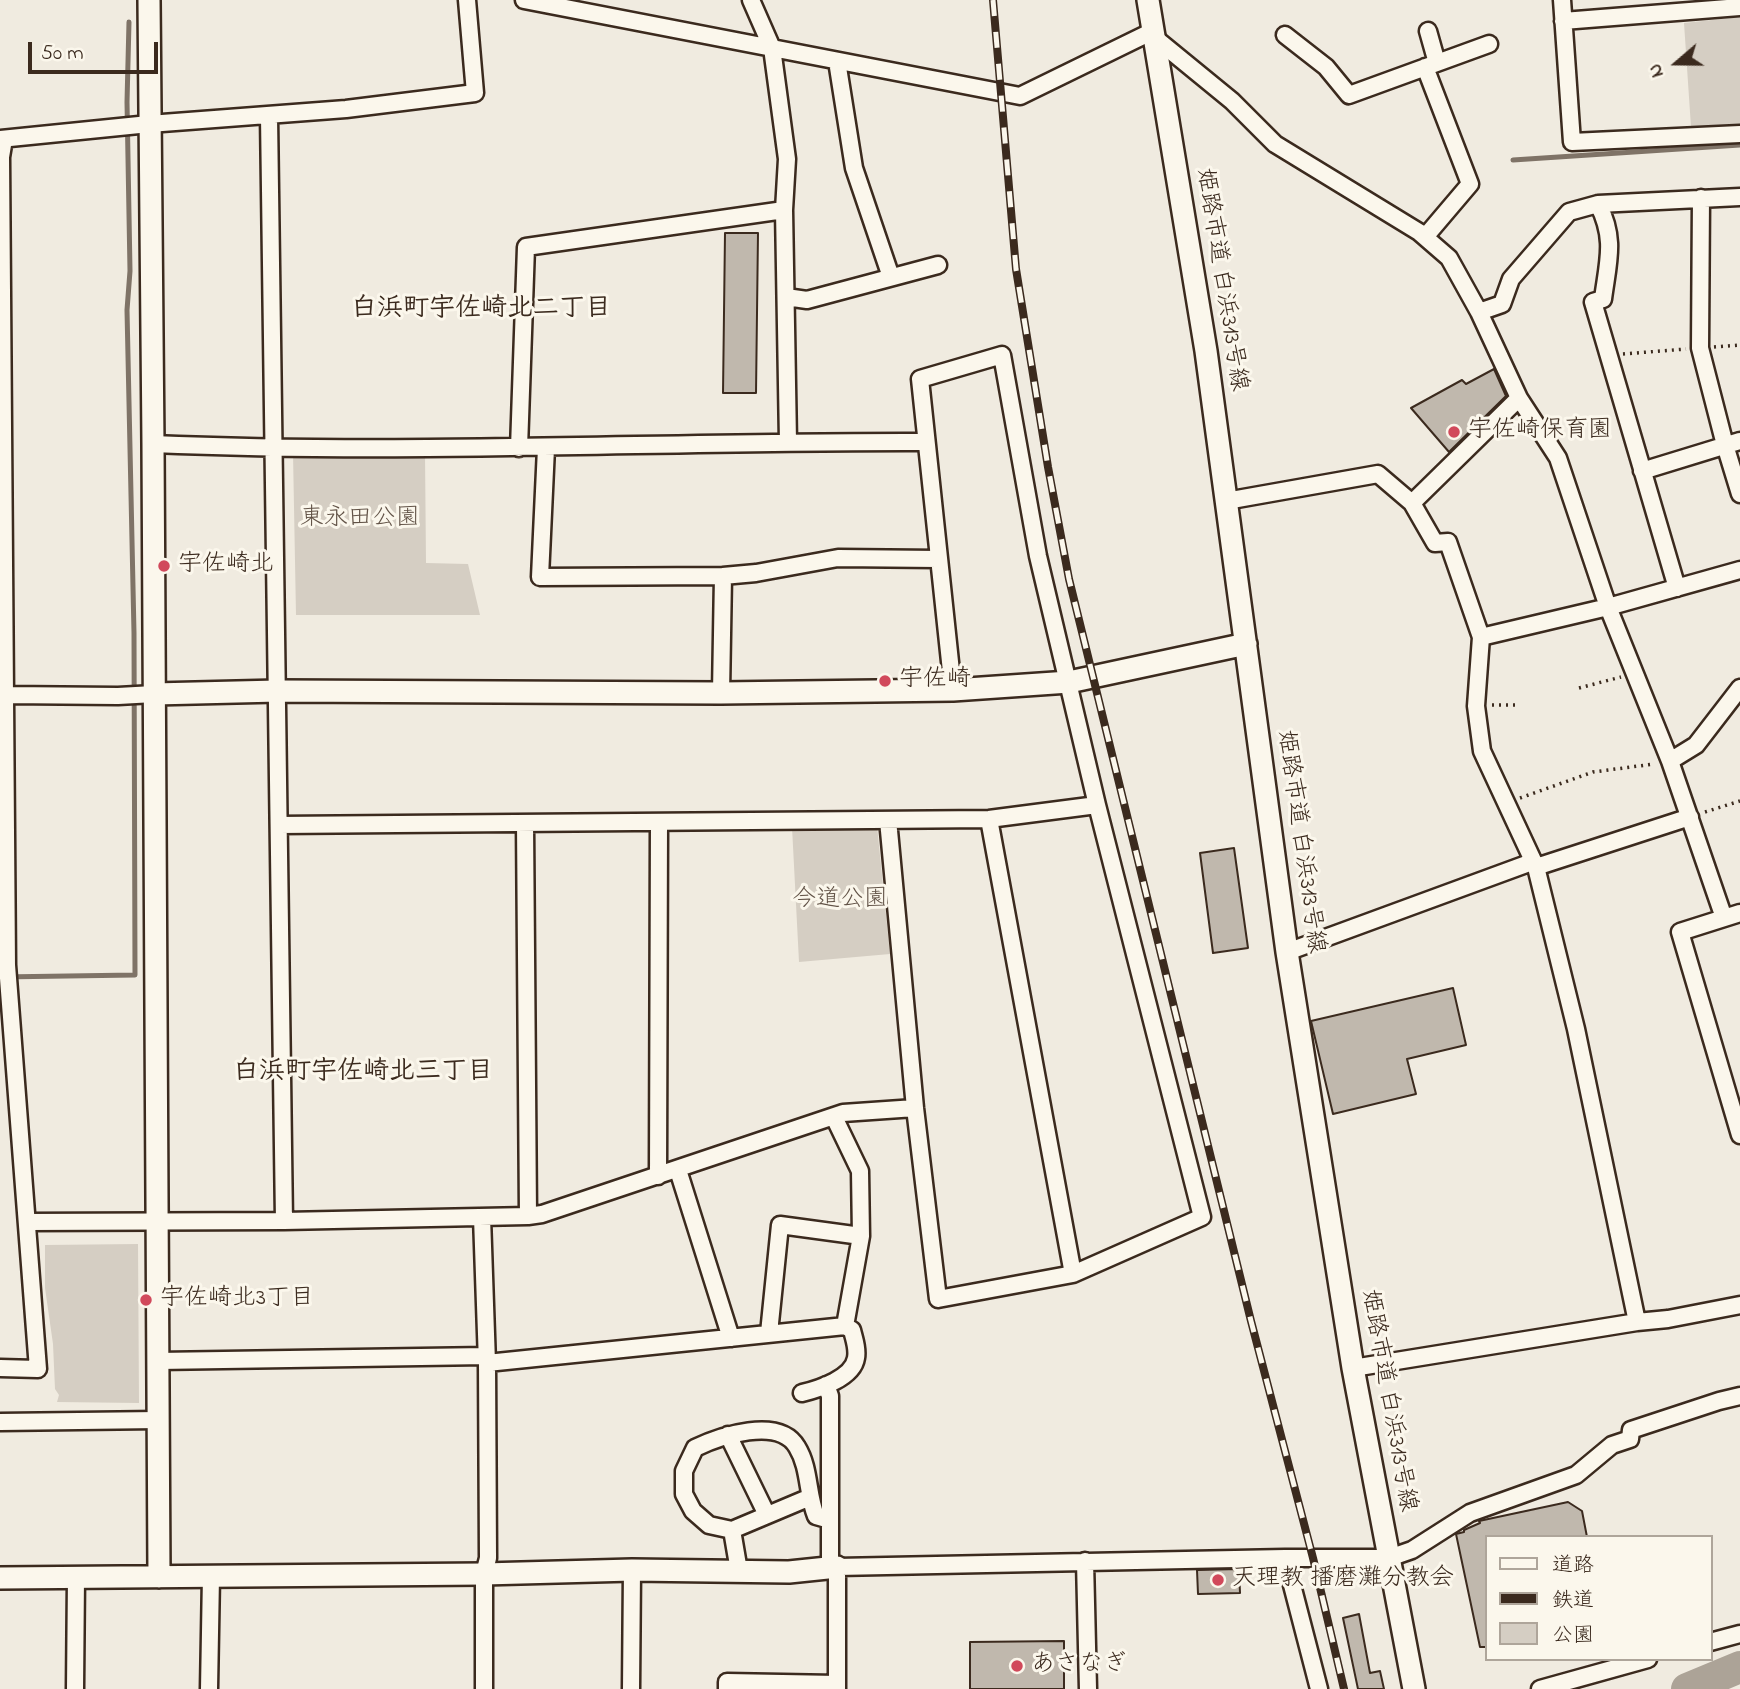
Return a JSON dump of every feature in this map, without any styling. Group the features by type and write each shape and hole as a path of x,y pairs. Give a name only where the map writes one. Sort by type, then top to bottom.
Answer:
{"street":[{"path":"149,0 159,1577"},
{"path":"0,1368 38,1369 4,965 2,139 149,124 270,116 475,93 467,0"},
{"path":"524,0 1020,96 1154,35 1232,101 1276,144 1425,237 1450,258 1479,312 1519,398 1558,458 1608,607 1690,817 1732,915 1679,932 1740,1135"},
{"path":"751,0 772,48 787,159 784,210 788,442"},
{"name":"姫路市道 白浜313号線","path":"1148,0 1206,351 1287,952 1353,1368 1414,1689"},
{"path":"1562,0 1572,142 1740,134"},
{"path":"1563,21 1740,7"},
{"path":"1425,237 1470,184 1431,65 1428,31"},
{"path":"1285,35 1326,67 1349,95 1489,44"},
{"path":"837,61 854,169 891,278"},
{"path":"270,116 284,1221"},
{"path":"1479,312 1503,304 1511,279 1569,212 1598,204 1740,197"},
{"path":"1701,198 1700,348 1732,443 1740,494"},
{"path":"1598,204 1610,237 1603,299 1593,302 1677,588"},
{"path":"519,447 526,247 784,210"},
{"path":"786,297 807,299 939,265"},
{"path":"888,820 915,1108 938,1299 1073,1274 1202,1217 1097,805 1038,556 1002,355 920,379 953,690"},
{"path":"1412,503 1519,398"},
{"path":"153,444 274,449 925,442"},
{"path":"1642,471 1732,443"},
{"path":"546,448 540,577 723,576 756,573 838,558 938,559"},
{"path":"1226,501 1378,474 1412,503 1435,543 1448,542 1481,637 1476,706 1482,751 1508,802 1534,865 1576,1028 1637,1322"},
{"path":"1481,637 1608,607 1740,570"},
{"path":"721,693 723,576"},
{"path":"5,695 118,696 278,691 721,693 953,690 1069,682 1246,644"},
{"path":"1670,761 1696,745 1740,688"},
{"path":"279,825 989,819 1097,805"},
{"path":"1287,952 1534,865 1690,817"},
{"path":"989,819 1073,1274"},
{"path":"658,1176 659,822"},
{"path":"525,823 528,1216"},
{"path":"27,1222 528,1216 542,1214 678,1170 844,1113 915,1108"},
{"path":"834,1117 860,1171 861,1236 845,1326"},
{"path":"678,1170 731,1338"},
{"path":"481,1217 487,1360 488,1558 484,1574 484,1689"},
{"path":"768,1333 780,1226 861,1236"},
{"path":"1353,1368 1668,1319 1740,1305"},
{"path":"158,1361 487,1360 845,1326 852,1330 857,1348 856,1361 847,1372 826,1385 802,1393"},
{"path":"727,1689 727,1682 837,1686 830,1520 830,1396 826,1385"},
{"path":"0,1578 484,1574 632,1570 789,1572 834,1567 1085,1561 1389,1558 1412,1550 1470,1513 1576,1475 1612,1445 1630,1439 1631,1430 1740,1396"},
{"path":"0,1422 158,1420"},
{"path":"808,1498 732,1530 709,1525 693,1511 684,1494 684,1471 695,1448 728,1435 750,1431 783,1433 797,1446 809,1484 808,1498 816,1516 830,1520"},
{"path":"728,1435 767,1515"},
{"path":"732,1530 739,1572"},
{"path":"1285,1558 1319,1689"},
{"path":"1085,1561 1088,1689"},
{"path":"631,1689 632,1570"},
{"path":"209,1689 211,1576"},
{"path":"75,1689 76,1577"},
{"path":"1712,1641 1740,1634"},
{"path":"1539,1689 1641,1661"}],"path":[{"path":"1608,355 1740,345"},
{"path":"1579,688 1634,674"},
{"path":"1476,706 1516,705"},
{"path":"1508,802 1593,772 1670,761"},
{"path":"1690,817 1740,801"}],"green space":[{"path":"1740,17 1740,124 1691,127 1684,23"},
{"name":"東永田公園","path":"293,453 425,454 426,563 468,564 480,615 296,615"},
{"name":"今道公園","path":"877,826 890,954 799,962 792,827"},
{"path":"138,1244 139,1403 57,1402 59,1395 55,1389 53,1344 45,1288 45,1245"}],"building":[{"path":"725,233 758,233 756,393 723,393"},
{"name":"宇佐崎保育園","path":"1494,369 1506,396 1449,452 1411,408 1462,380 1466,384"},
{"path":"1234,848 1248,948 1213,953 1200,853"},
{"path":"1453,988 1466,1045 1407,1059 1416,1094 1333,1114 1311,1021"},
{"path":"1568,1502 1582,1511 1587,1535 1484,1535 1484,1647 1480,1647 1456,1534 1480,1523 1479,1521"},
{"name":"天理教 播磨灘分教会","path":"1239,1569 1240,1593 1198,1594 1197,1570"},
{"path":"1359,1614 1370,1673 1380,1671 1384,1689 1358,1689 1343,1618"},
{"name":"あさなぎ","path":"1064,1641 1064,1689 970,1689 970,1642"}],"waterway":[{"path":"0,977 135,975 134,633 127,310 130,271 127,102 129,22"},
{"path":"1513,160 1740,145"},
{"path":"1687,1689 1740,1667"}],"railway":[{"path":"993,0 1016,269 1069,579 1344,1689"}],"place":[{"name":"宇佐崎保育園","path":"1454,432"},
{"name":"宇佐崎北","path":"164,566"},
{"name":"宇佐崎","path":"885,681"},
{"name":"宇佐崎北3丁目","path":"146,1300"},
{"name":"天理教 播磨灘分教会","path":"1218,1580"},
{"name":"あさなぎ","path":"1017,1666"}],"district":[{"name":"白浜町宇佐崎北二丁目","path":"481,311"},
{"name":"白浜町宇佐崎北三丁目","path":"363,1074"}]}
